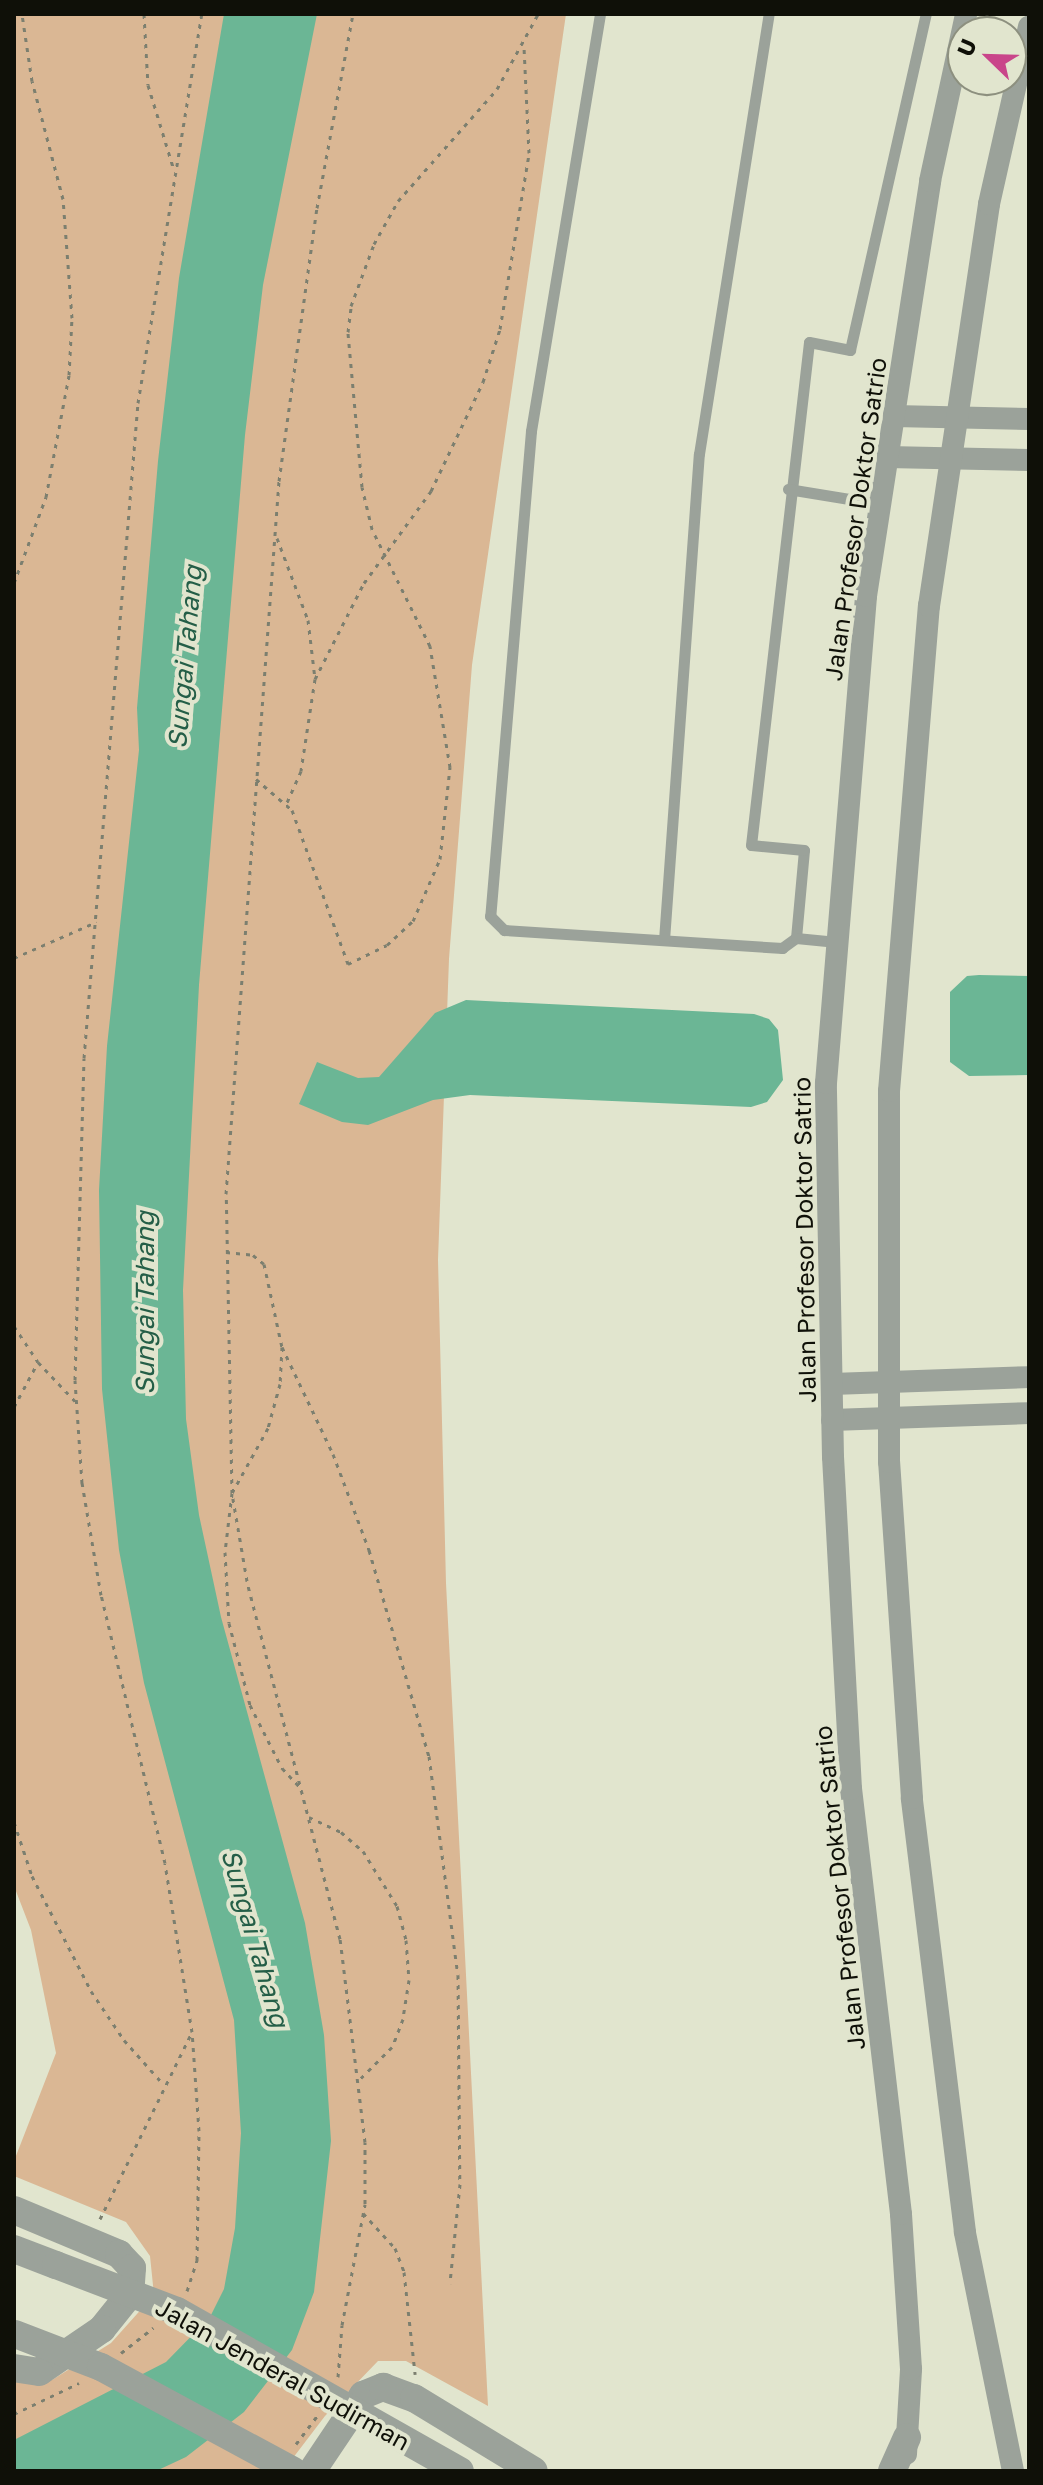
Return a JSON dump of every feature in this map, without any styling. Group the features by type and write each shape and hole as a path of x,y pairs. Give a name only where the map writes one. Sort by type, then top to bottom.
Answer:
{"street":[{"name":"Jalan Profesor Doktor Satrio","path":"905,2471 911,2369 901,2214 851,1789 832,1420 826,1083 866,596 930,181 966,14"},
{"path":"1013,2471 965,2232 912,1798 889,1418 889,1091 929,606 989,204 1029,26"},
{"path":"894,416 1029,419"},
{"path":"887,457 1029,460"},
{"path":"832,1384 1029,1377"},
{"path":"832,1420 1029,1413"},
{"path":"14,2210 119,2254 132,2268 130,2294 102,2329 63,2360 39,2372 14,2368"},
{"name":"Jalan Jenderal Sudirman","path":"14,2249 177,2311 460,2471"},
{"path":"14,2334 101,2367 294,2458"},
{"path":"312,2471 363,2395 383,2387 414,2398 534,2471"},
{"path":"1000,2471 1005,2427"},
{"path":"892,2471 907,2437"},
{"path":"907,2437 916,2471"}],"lane":[{"path":"600,14 531,431 490,916 504,930 782,948 796,938 837,942"},
{"path":"664,940 699,454 769,14"},
{"path":"796,938 804,850 751,845 788,489 809,342 850,350 926,14"},
{"path":"788,489 880,504"}],"path":[{"path":"14,583 49,484 69,375 72,318 63,199 32,81 22,14"},
{"path":"144,14 148,85 174,171"},
{"path":"183,2297 197,2260 199,2131 192,2032 165,1863 101,1595 82,1483 77,1402 83,1074 138,403 202,14"},
{"path":"338,2378 342,2325 363,2213 365,2142 340,1939 247,1581 232,1493 226,1252 232,1059 279,481 296,342 353,14"},
{"path":"255,779 286,804 300,828 348,964 387,945 413,921 440,859 450,767 430,646 372,529 356,452 348,332 351,306 374,244 398,201 497,89 524,45 538,14"},
{"path":"315,679 340,625 431,491 460,436 500,329 529,153 524,45"},
{"path":"277,538 308,620 315,679 301,771 286,804"},
{"path":"14,958 96,922"},
{"path":"226,1252 253,1255 264,1264 282,1347 333,1454 369,1550 429,1756 459,1990 460,2184 450,2283"},
{"path":"14,1326 38,1362 77,1402"},
{"path":"282,1347 280,1384 268,1428 232,1493 228,1516 229,1623 250,1705 282,1768 302,1788"},
{"path":"14,1407 38,1362"},
{"path":"309,1817 341,1832 363,1851 397,1906 406,1940 409,1980 403,2019 392,2047 358,2081"},
{"path":"14,1822 32,1876 91,1991 124,2040 164,2085"},
{"path":"90,2241 192,2032"},
{"path":"363,2213 395,2248 404,2272 414,2398"},
{"path":"115,2358 159,2324"},
{"path":"14,2414 93,2376"},
{"path":"294,2458 323,2406"}],"shaded area":[{"path":"14,14 566,14 472,665 449,959 438,1260 446,1583 488,2406 406,2361 378,2361 325,2416 283,2471 14,2471 14,2380 52,2380 111,2343 154,2295 150,2256 126,2222 14,2176 14,2161 56,2053 31,1930 14,1886"}],"water":[{"name":"Sungai Tahang","path":"224,14 317,14 263,285 245,435 199,985 183,1290 186,1419 199,1515 221,1617 305,1923 324,2035 331,2141 314,2292 292,2350 244,2412 186,2457 156,2471 14,2471 14,2440 166,2362 210,2317 224,2289 235,2228 241,2133 234,2020 144,1683 119,1550 102,1389 99,1190 107,1046 139,750 137,708 158,461 179,278"},
{"path":"967,976 1029,976 1029,1075 969,1076 950,1062 950,992"},
{"path":"466,1000 754,1014 769,1019 778,1030 783,1080 767,1102 751,1107 470,1095 433,1100 368,1125 342,1122 299,1104 317,1062 358,1078 379,1077 435,1013"}]}
